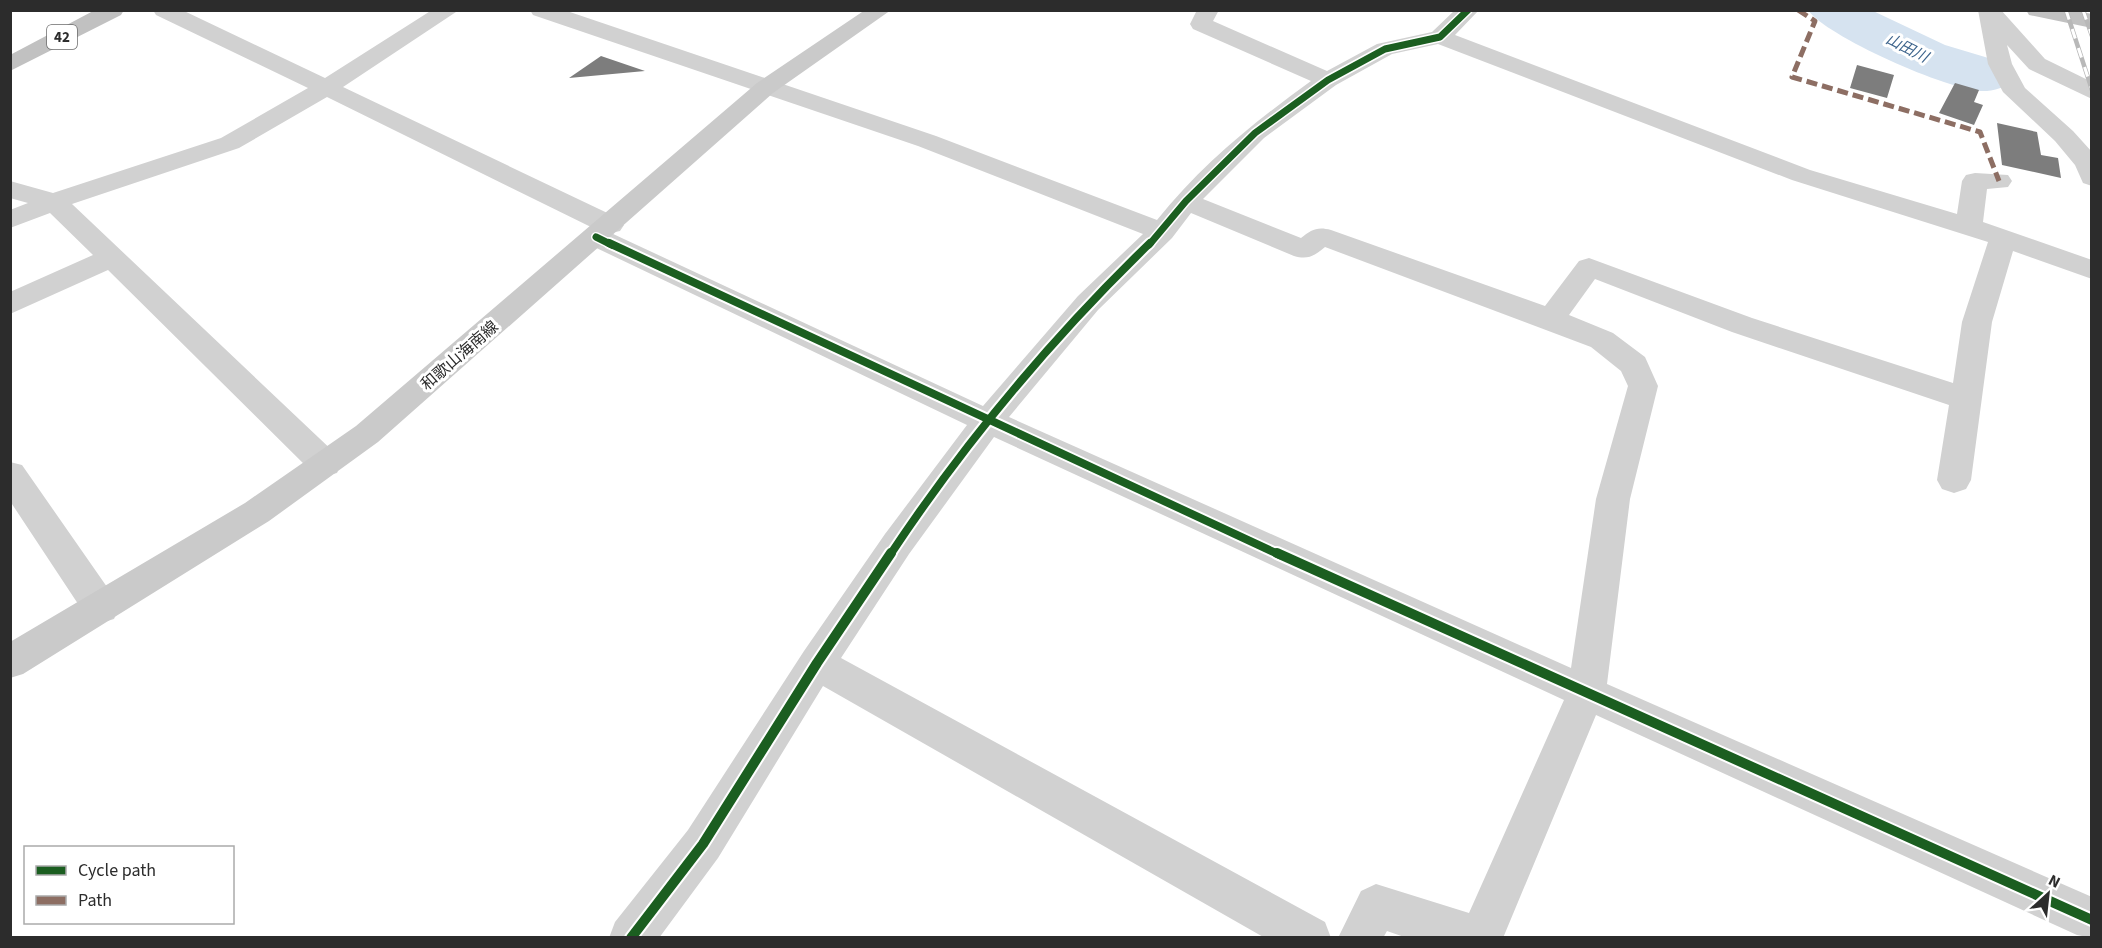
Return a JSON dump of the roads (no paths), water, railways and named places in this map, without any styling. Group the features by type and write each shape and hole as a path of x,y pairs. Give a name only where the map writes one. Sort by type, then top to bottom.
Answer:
{"highway":[{"name":"42","path":"10,43 74,10"},
{"name":"42","path":"10,64 113,10"},
{"path":"2037,10 2091,21"}],"main road":[{"name":"和歌山海南線","path":"10,662 257,512 367,434 765,88 880,10"}],"street":[{"path":"164,10 326,88 848,358 1149,497 1587,691 2091,920"},
{"path":"10,220 54,202 230,143 326,88 447,10"},
{"path":"541,10 765,88 927,141 1162,232"},
{"path":"1208,10 1201,24 1329,80"},
{"path":"631,938 703,844 817,663 897,544 988,421 1088,303 1162,232 1186,201 1255,133 1329,80 1385,49 1440,37 1468,10"},
{"path":"1989,10 2037,64 2091,92"},
{"path":"1989,10 2000,64 2014,92 2064,136 2087,163 2091,178"},
{"path":"1440,37 1801,175 1969,226 2091,270"},
{"path":"1969,226 1975,181 1999,181"},
{"path":"10,189 54,202 325,464"},
{"path":"1186,201 1304,250 1322,236 1551,319 1602,340 1634,365 1642,386 1613,499 1587,691 1479,938 1376,906 1360,938"},
{"path":"1954,480 1977,322 2004,238"},
{"path":"10,304 111,258"},
{"path":"1551,319 1589,267 1742,326 1967,399"},
{"path":"10,474 101,608"},
{"path":"817,663 1309,938"}],"waterway":[{"name":"山田川","path":"1833,10 1907,48 1985,75"}],"railway":[{"path":"2066,10 2092,90"},
{"path":"2083,10 2092,36"}]}
